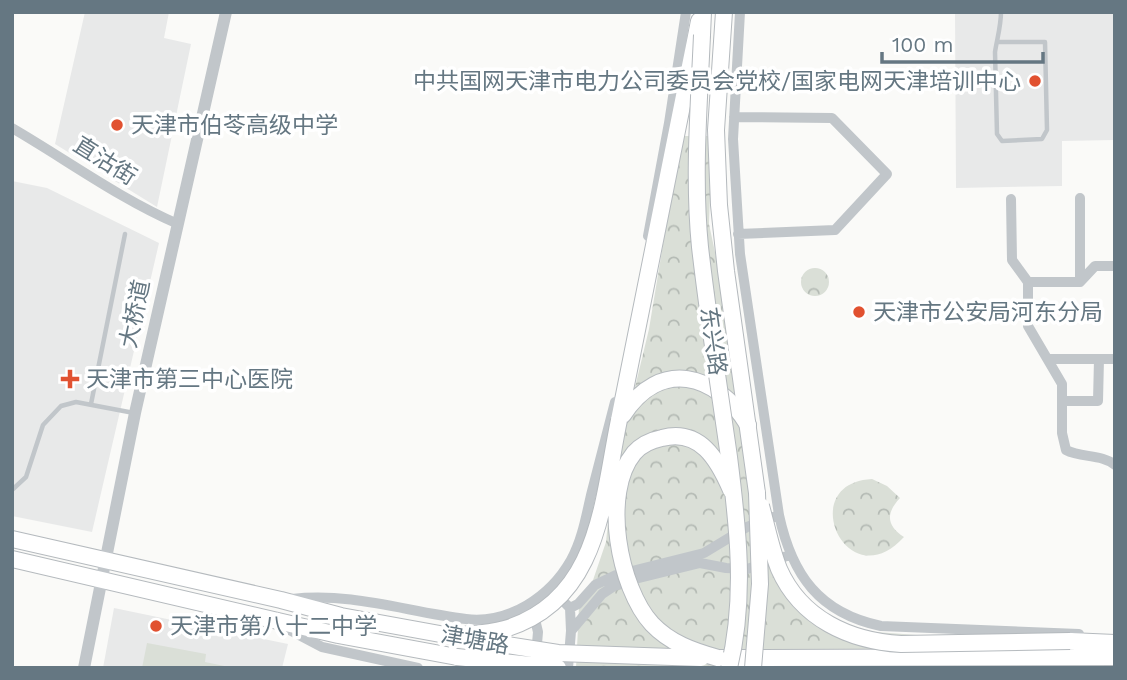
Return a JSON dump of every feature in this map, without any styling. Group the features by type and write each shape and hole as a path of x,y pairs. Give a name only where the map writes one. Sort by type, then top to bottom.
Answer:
{"main road":[{"name":"东兴路","path":"702,12 697,174 700,243 734,496 740,575 738,610 723,663"},
{"path":"451,636 503,629 544,611 559,598 585,563 595,538 702,12"},
{"name":"东兴路","path":"724,12 716,130 719,205 739,403 748,425 757,493 760,584 753,668"},
{"path":"620,420 629,405 641,395 656,384 673,379 682,378 703,383 739,403"},
{"path":"723,663 665,636 640,609 629,587 622,560 618,502 623,475 635,453 655,440 673,436 692,439 708,449 720,466 734,496"},
{"path":"757,493 775,558 789,586 812,613 840,631 878,642 901,644 1077,638 1115,643"},
{"name":"津塘路","path":"12,539 341,616 558,653 723,663 1115,657"},
{"name":"津塘路","path":"12,559 338,635 457,657 558,668"},
{"path":"457,657 485,668"}],"street":[{"name":"大桥道","path":"84,668 135,413 226,12"},
{"path":"281,600 316,596 350,599 467,620 499,618 531,604 570,562 580,540 619,389 669,123 686,12"},
{"path":"740,12 734,117 738,234 746,305 779,515 790,555 804,581 816,594 842,613 881,626 1077,638 1115,636"},
{"path":"734,117 832,118 887,174 835,230 738,234"},
{"name":"直沽街","path":"12,128 136,203 178,224"},
{"path":"1080,198 1080,282"},
{"path":"1011,199 1012,260 1028,282 1028,326 1062,384 1062,433 1066,450 1110,460 1115,465"},
{"path":"1028,282 1080,282 1095,266 1115,266"},
{"path":"1048,359 1115,359"},
{"path":"1063,401 1098,401 1099,359"},
{"path":"570,608 578,604 595,585 616,575 704,553 747,527 779,515"},
{"path":"571,631 603,594 614,586 700,563 747,569 790,555"},
{"path":"548,587 570,608 568,668"},
{"path":"531,604 538,632 535,668"},
{"path":"265,617 322,647 418,668"}],"lane":[{"path":"997,42 1045,42 1047,130 1042,139 998,139 997,42 1001,12"},
{"path":"91,404 125,234"},
{"path":"12,490 26,477 43,425 61,406 76,402 135,413"}],"shaded area":[{"name":"天津市伯苓高级中学","path":"85,12 169,12 164,38 191,44 157,207 55,144"},
{"name":"中共国网天津市电力公司委员会党校/国家电网天津培训中心","path":"955,12 1113,12 1114,140 1062,141 1062,186 956,188"},
{"name":"天津市第三中心医院","path":"12,181 47,188 159,243 92,532 12,516"},
{"name":"天津市第八十二中学","path":"114,608 288,644 282,668 103,668"}],"green space":[{"path":"681,136 712,136 709,224 725,299 754,492 783,562 797,586 815,605 838,622 862,631 917,635 916,668 576,668 579,607 592,583 606,542 612,483 649,329"},
{"path":"815,268 825,272 829,282 825,292 815,296 805,292 801,282 805,272"},
{"path":"872,479 887,486 900,498 892,509 890,519 894,528 904,537 883,553 864,555 848,547 837,533 833,516 836,499 849,485"},
{"path":"147,643 206,654 205,662 234,668 142,668"}],"place":[{"name":"中共国网天津市电力公司委员会党校/国家电网天津培训中心","path":"1035,81"},
{"name":"天津市伯苓高级中学","path":"117,125"},
{"name":"天津市公安局河东分局","path":"859,312"},
{"name":"天津市第三中心医院","path":"70,379"},
{"name":"天津市第八十二中学","path":"156,626"}]}
